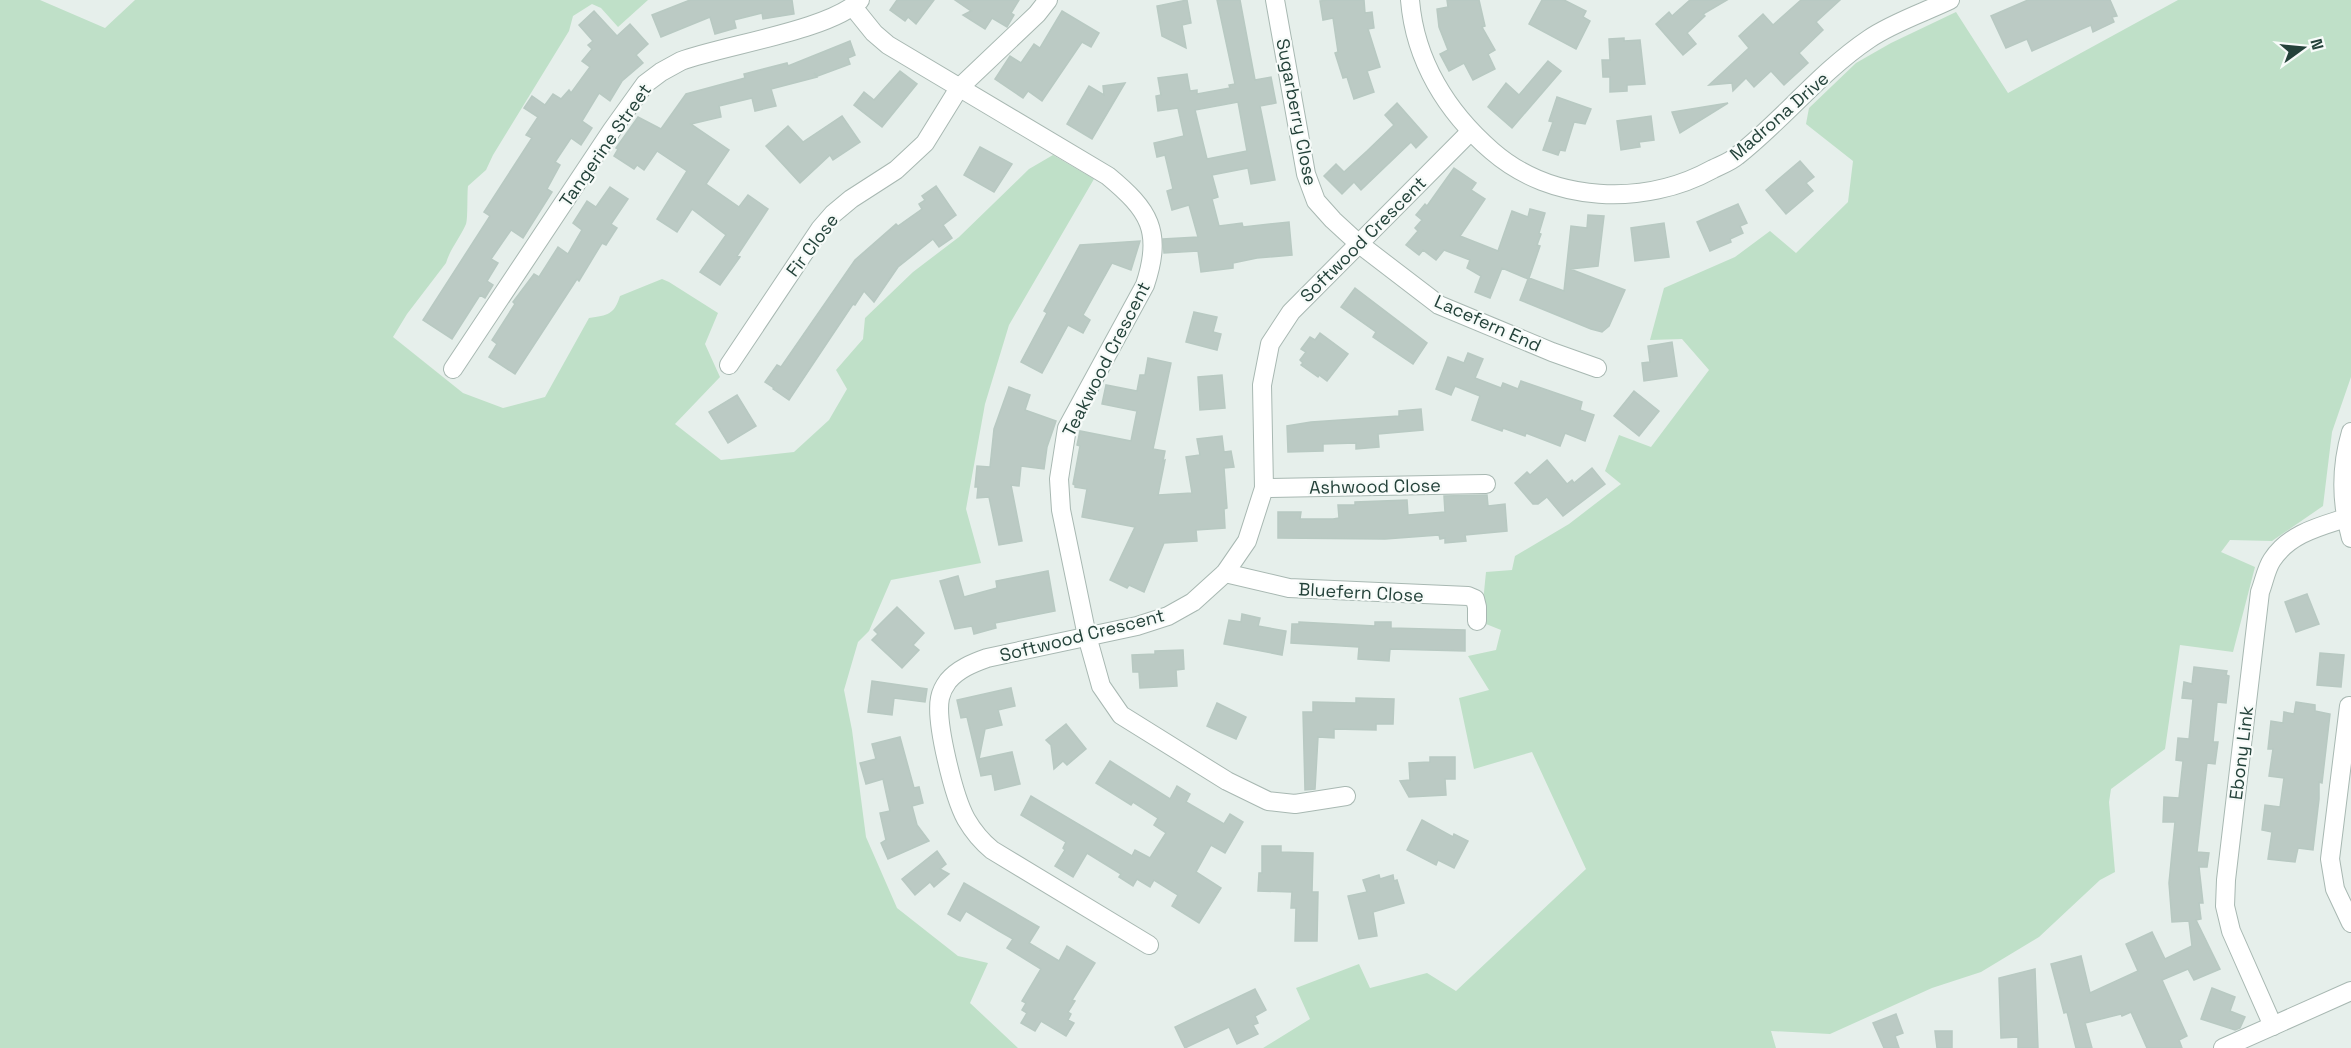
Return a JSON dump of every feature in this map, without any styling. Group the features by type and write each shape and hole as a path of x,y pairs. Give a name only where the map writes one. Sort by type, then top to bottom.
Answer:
{"street":[{"name":"Fir Close","path":"729,365 820,229 842,206 896,170 925,143 959,88 1037,14 1048,0"},
{"name":"Sugarberry Close","path":"1275,0 1306,174 1311,190 1316,201 1358,243"},
{"name":"Madrona Drive","path":"1410,0 1417,41 1430,75 1470,132 1506,163 1524,173 1561,188 1620,195 1674,185 1701,176 1735,158 1849,54 1871,37 1950,0"},
{"name":"Teakwood Crescent","path":"856,4 874,33 888,45 1108,176 1133,196 1144,213 1151,231 1154,245 1152,263 1145,285 1067,428 1061,452 1059,479 1061,510 1087,636 1101,686 1121,715 1227,781 1268,801 1295,804 1346,796"},
{"name":"Tangerine Street","path":"453,369 645,84 681,61 808,26 856,4"},
{"name":"Softwood Crescent","path":"1149,945 992,850 979,839 957,801 941,730 940,698 947,682 968,665 987,658 1137,626 1168,616 1193,602 1226,573 1247,541 1264,488 1262,385 1270,344 1291,312 1470,132"},
{"name":"Lacefern End","path":"1358,243 1439,305 1596,368"},
{"path":"2351,432 2343,476 2346,518 2351,538"},
{"name":"Ashwood Close","path":"1264,488 1486,484"},
{"name":"Ebony Link","path":"2273,1026 2230,931 2225,906 2226,880 2260,592 2271,562 2289,541 2301,533 2346,518"},
{"name":"Bluefern Close","path":"1226,573 1289,588 1468,596 1473,597 1476,603 1477,621"},
{"path":"2349,706 2331,859 2335,889 2351,923"},
{"path":"2223,1048 2351,991"}],"green space":[{"path":"0,0 40,0 105,28 135,0 648,0 618,27 601,8 592,4 573,16 569,31 486,170 468,186 466,224 446,263 407,314 393,337 463,393 503,408 545,397 589,318 613,311 620,296 662,279 718,313 705,344 720,377 675,424 721,460 794,452 829,420 847,389 836,370 863,339 865,318 913,272 959,237 1029,169 1053,155 1094,179 1009,325 985,404 966,509 981,563 891,580 869,631 858,642 844,690 852,730 866,837 897,908 958,956 988,963 970,1003 1018,1048 0,1048"},
{"path":"2178,0 2351,0 2351,377 2332,432 2323,506 2272,541 2230,540 2221,552 2255,567 2233,652 2180,645 2165,749 2111,789 2109,802 2115,872 2100,880 2039,937 1981,972 1932,988 1830,1034 1771,1031 1776,1048 1263,1048 1310,1019 1296,988 1359,964 1370,988 1427,973 1456,991 1586,869 1532,752 1474,769 1459,698 1489,690 1468,656 1496,650 1501,630 1481,622 1486,572 1512,570 1515,556 1569,524 1621,484 1605,471 1619,435 1651,447 1709,370 1682,339 1650,340 1664,288 1735,257 1770,231 1796,253 1848,202 1853,161 1806,124 1809,108 1856,63 1891,43 1956,12 2008,93"}],"building":[{"path":"690,0 792,0 794,14 763,19 762,13 734,20 736,28 715,34 710,17 661,37 652,15"},
{"path":"897,0 934,0 916,24 908,17 905,21 890,10"},
{"path":"955,0 1019,0 1011,13 1014,15 1007,27 992,18 985,29 963,15 971,11"},
{"path":"1187,0 1191,23 1182,25 1186,48 1162,36 1157,6"},
{"path":"1217,0 1240,0 1255,80 1271,77 1276,103 1260,106 1275,180 1251,184 1248,168 1212,175 1218,197 1212,199 1219,226 1242,223 1243,227 1289,222 1292,255 1257,258 1233,263 1233,268 1201,272 1198,251 1164,253 1163,239 1198,237 1189,205 1172,210 1167,191 1173,189 1165,155 1157,157 1154,143 1184,136 1178,108 1158,111 1156,96 1161,95 1158,78 1187,74 1190,91 1197,90 1197,94 1230,88 1229,85 1235,84","holes":["1238,102 1247,151 1207,159 1195,110"]},
{"path":"1364,0 1365,13 1372,12 1374,28 1368,29 1380,67 1367,71 1374,92 1354,99 1347,77 1343,78 1335,53 1338,52 1333,18 1323,20 1320,1"},
{"path":"1447,0 1479,0 1485,26 1482,27 1495,50 1488,54 1495,69 1473,80 1464,63 1449,71 1440,54 1448,50 1439,27 1437,9 1448,7"},
{"path":"1542,0 1564,0 1586,11 1583,17 1590,21 1576,49 1529,24"},
{"path":"1690,0 1727,0 1703,14 1705,16 1687,33 1696,44 1683,55 1656,24 1669,12 1672,16"},
{"path":"1801,0 1840,0 1816,22 1823,30 1799,53 1808,63 1784,85 1771,71 1754,87 1746,78 1733,91 1732,83 1709,85 1749,48 1739,36 1763,14 1773,25"},
{"path":"2028,0 2110,0 2117,16 2112,17 2114,22 2093,32 2091,25 2032,51 2027,39 2006,48 1991,16"},
{"path":"594,11 617,36 630,24 648,44 636,55 643,63 622,81 610,101 599,93 582,121 592,128 581,145 571,138 555,162 560,165 547,189 552,192 523,238 511,230 491,259 498,263 487,281 493,285 485,298 480,295 452,339 423,320 490,216 484,212 532,138 526,135 538,117 524,108 532,96 545,105 553,94 561,99 569,90 571,93 590,67 582,61 592,49 588,45 593,41 579,25"},
{"path":"1062,11 1099,33 1091,47 1082,42 1042,101 1028,91 1023,98 995,79 1010,56 1021,63 1034,44 1040,48"},
{"path":"1624,38 1624,41 1640,40 1645,84 1627,85 1627,91 1610,92 1610,77 1603,77 1602,60 1610,60 1609,39"},
{"path":"850,41 855,55 848,58 850,64 818,76 814,73 817,77 771,89 776,106 755,111 752,98 719,106 721,117 691,124 729,150 706,184 739,207 748,195 768,209 737,256 740,257 720,285 700,272 726,235 692,209 677,232 657,219 687,171 657,151 644,170 637,165 634,169 614,156 618,149 616,148 638,117 661,129 686,94 745,78 744,74 787,63 788,66"},
{"path":"1548,61 1561,71 1512,128 1488,107 1506,83 1519,95"},
{"path":"900,71 917,84 882,127 854,105 864,92 874,100"},
{"path":"1125,83 1092,139 1067,124 1089,86 1104,95 1103,86"},
{"path":"1557,97 1591,109 1585,124 1574,122 1565,151 1560,150 1558,155 1543,150 1553,122 1549,121"},
{"path":"1397,103 1427,137 1416,148 1411,142 1361,190 1354,182 1342,194 1324,176 1336,164 1344,172 1394,125 1385,115"},
{"path":"1728,103 1680,133 1672,112"},
{"path":"842,116 860,142 833,160 830,155 800,183 766,146 788,126 803,142"},
{"path":"1651,116 1654,140 1639,142 1640,147 1621,150 1617,121"},
{"path":"980,147 1012,164 994,192 964,175"},
{"path":"1800,161 1814,177 1806,183 1813,191 1786,214 1766,190"},
{"path":"1454,168 1476,183 1471,190 1485,199 1460,236 1498,251 1512,211 1528,217 1530,209 1545,213 1537,245 1540,246 1529,278 1564,291 1571,226 1587,228 1588,215 1604,216 1598,266 1570,269 1625,290 1609,326 1602,332 1591,329 1520,300 1528,279 1502,268 1490,298 1475,292 1481,276 1467,268 1470,260 1444,250 1436,260 1423,250 1419,255 1406,245 1418,231 1415,228 1422,220 1416,215 1425,204 1427,206"},
{"path":"936,186 956,215 943,225 952,238 939,247 933,239 898,267 874,302 864,291 789,400 773,389 765,382 777,365 781,367 855,260 896,224 898,226 922,209 919,204 925,200 922,196"},
{"path":"610,187 628,199 611,224 617,228 606,245 602,243 579,281 577,279 515,374 489,357 497,344 492,340 515,304 513,302 534,274 539,277 558,247 568,254 582,230 573,223 587,201 596,207"},
{"path":"1738,204 1747,223 1740,226 1743,233 1730,239 1731,242 1710,251 1697,222"},
{"path":"1664,223 1669,257 1635,261 1631,228"},
{"path":"1140,241 1131,270 1112,263 1083,315 1090,320 1083,333 1068,325 1042,373 1021,362 1047,313 1044,311 1080,245"},
{"path":"1355,288 1427,343 1413,364 1373,337 1376,332 1341,307"},
{"path":"1194,312 1217,317 1213,332 1221,334 1217,350 1186,342"},
{"path":"1320,333 1348,354 1327,381 1301,365 1303,363 1300,360 1306,352 1301,349 1310,337 1315,340"},
{"path":"1672,342 1677,376 1644,381 1642,363 1650,362 1648,346"},
{"path":"1468,353 1483,359 1475,378 1501,388 1503,383 1518,389 1521,381 1582,402 1580,410 1594,415 1585,441 1565,433 1560,446 1526,433 1525,436 1503,428 1502,431 1472,420 1480,396 1455,386 1451,395 1436,389 1448,357 1464,363"},
{"path":"1148,358 1171,363 1153,449 1165,451 1158,495 1192,493 1186,457 1200,455 1197,439 1222,436 1224,452 1231,451 1234,467 1224,468 1227,508 1224,509 1225,528 1196,530 1197,541 1164,543 1144,592 1129,585 1127,588 1110,580 1135,527 1082,517 1087,489 1075,487 1073,484 1080,446 1077,445 1080,431 1131,441 1137,411 1102,404 1106,385 1137,391 1140,375 1145,375"},
{"path":"1222,375 1225,408 1200,410 1198,377"},
{"path":"1009,387 1030,395 1025,410 1056,421 1047,447 1044,469 1021,466 1019,486 1011,485 1022,541 999,545 989,497 977,498 978,487 975,487 977,466 990,467 994,429"},
{"path":"1634,391 1659,411 1639,436 1614,416"},
{"path":"737,395 756,426 728,443 709,412"},
{"path":"1421,409 1423,430 1378,434 1379,447 1356,449 1356,443 1323,444 1323,451 1288,452 1287,426 1311,422 1399,416 1399,411"},
{"path":"1547,460 1567,484 1572,480 1574,483 1592,468 1605,484 1563,516 1547,497 1538,504 1533,504 1515,483 1527,472 1530,475"},
{"path":"1487,495 1488,506 1505,504 1507,531 1465,535 1466,541 1445,543 1445,538 1440,539 1439,535 1385,539 1278,538 1278,512 1301,512 1300,519 1333,519 1339,518 1338,505 1407,500 1408,515 1445,512 1444,496"},
{"path":"1048,571 1055,611 995,623 996,628 974,634 972,626 955,629 940,581 958,576 964,597 997,588 996,581"},
{"path":"2307,594 2319,624 2296,632 2285,602"},
{"path":"897,607 924,633 913,645 919,650 902,668 872,640 878,634 874,630"},
{"path":"1242,614 1260,618 1258,626 1286,631 1282,655 1224,644 1229,620 1241,622"},
{"path":"1299,622 1375,626 1375,622 1391,622 1391,628 1465,630 1465,651 1390,649 1389,661 1358,659 1359,647 1291,643 1292,624 1299,624"},
{"path":"1183,650 1184,669 1176,670 1177,686 1140,688 1139,672 1133,672 1132,655"},
{"path":"2320,653 2344,655 2341,687 2317,685"},
{"path":"2194,667 2227,671 2226,675 2229,676 2226,703 2217,702 2213,742 2218,742 2215,764 2207,763 2197,852 2209,853 2207,867 2199,867 2203,903 2199,903 2201,919 2196,920 2220,969 2194,980 2188,969 2162,980 2187,1036 2179,1040 2182,1048 2147,1048 2131,1012 2085,1023 2092,1048 2076,1048 2051,964 2081,956 2090,993 2138,971 2126,944 2152,932 2165,959 2192,946 2189,921 2172,922 2169,883 2175,822 2163,822 2164,797 2179,798 2183,761 2176,760 2178,738 2189,739 2193,699 2182,698 2184,682 2192,684"},
{"path":"872,681 927,689 925,702 894,698 892,715 868,712"},
{"path":"1011,688 1015,706 998,710 1002,725 985,729 979,759 1012,752 1020,784 995,790 992,774 981,776 967,717 961,718 957,700"},
{"path":"1356,698 1394,699 1393,724 1376,724 1376,730 1334,729 1334,738 1318,737 1315,789 1305,790 1303,712 1313,712 1313,702 1356,703"},
{"path":"2296,702 2315,705 2315,711 2330,714 2322,783 2319,782 2313,850 2298,848 2295,862 2268,859 2272,832 2262,830 2265,805 2280,807 2284,778 2269,776 2273,749 2268,749 2271,721 2283,723 2284,712 2294,714"},
{"path":"1217,703 1246,717 1236,739 1207,726"},
{"path":"1066,724 1086,749 1067,765 1063,761 1054,769 1051,745 1046,740"},
{"path":"900,737 914,788 919,787 923,803 912,806 917,825 929,841 888,859 881,843 886,840 880,813 890,811 883,779 866,784 860,763 876,759 872,744"},
{"path":"1430,757 1455,757 1455,779 1445,779 1446,795 1409,797 1400,781 1410,780 1409,763 1430,762"},
{"path":"1110,761 1170,799 1177,786 1190,794 1186,802 1224,824 1230,814 1243,822 1225,853 1211,845 1196,872 1221,888 1199,923 1172,906 1178,895 1154,880 1150,887 1137,879 1133,886 1119,877 1121,874 1087,853 1073,877 1055,866 1065,850 1063,848 1066,842 1021,815 1031,796 1132,856 1135,850 1150,858 1166,833 1154,825 1158,818 1133,802 1131,805 1096,783"},
{"path":"1422,820 1453,837 1454,834 1468,841 1454,868 1438,860 1436,865 1407,850"},
{"path":"1262,846 1281,846 1281,852 1313,853 1312,892 1318,892 1317,941 1295,941 1296,908 1291,908 1292,892 1258,891 1259,873 1262,873"},
{"path":"937,851 946,864 940,869 949,874 934,887 930,882 915,895 902,879"},
{"path":"1379,875 1380,879 1393,875 1394,881 1397,880 1404,903 1373,912 1377,936 1359,939 1348,896 1367,892 1363,880"},
{"path":"964,883 1039,927 1029,943 1059,961 1067,946 1095,963 1072,1000 1075,1001 1068,1012 1071,1014 1068,1020 1074,1023 1066,1036 1041,1021 1035,1031 1021,1023 1027,1013 1022,1010 1026,1003 1022,1001 1041,969 1007,948 1013,939 966,911 960,921 948,914"},
{"path":"2035,969 2038,1048 2018,1048 2018,1037 2001,1038 1999,978"},
{"path":"2212,988 2235,997 2230,1011 2245,1017 2240,1028 2235,1030 2201,1019"},
{"path":"1255,989 1266,1010 1255,1016 1258,1023 1253,1025 1258,1034 1237,1044 1229,1027 1185,1048 1175,1027"},
{"path":"1896,1014 1903,1033 1895,1036 1899,1048 1884,1048 1873,1023"},
{"path":"1935,1031 1952,1031 1952,1048 1937,1048"}]}
